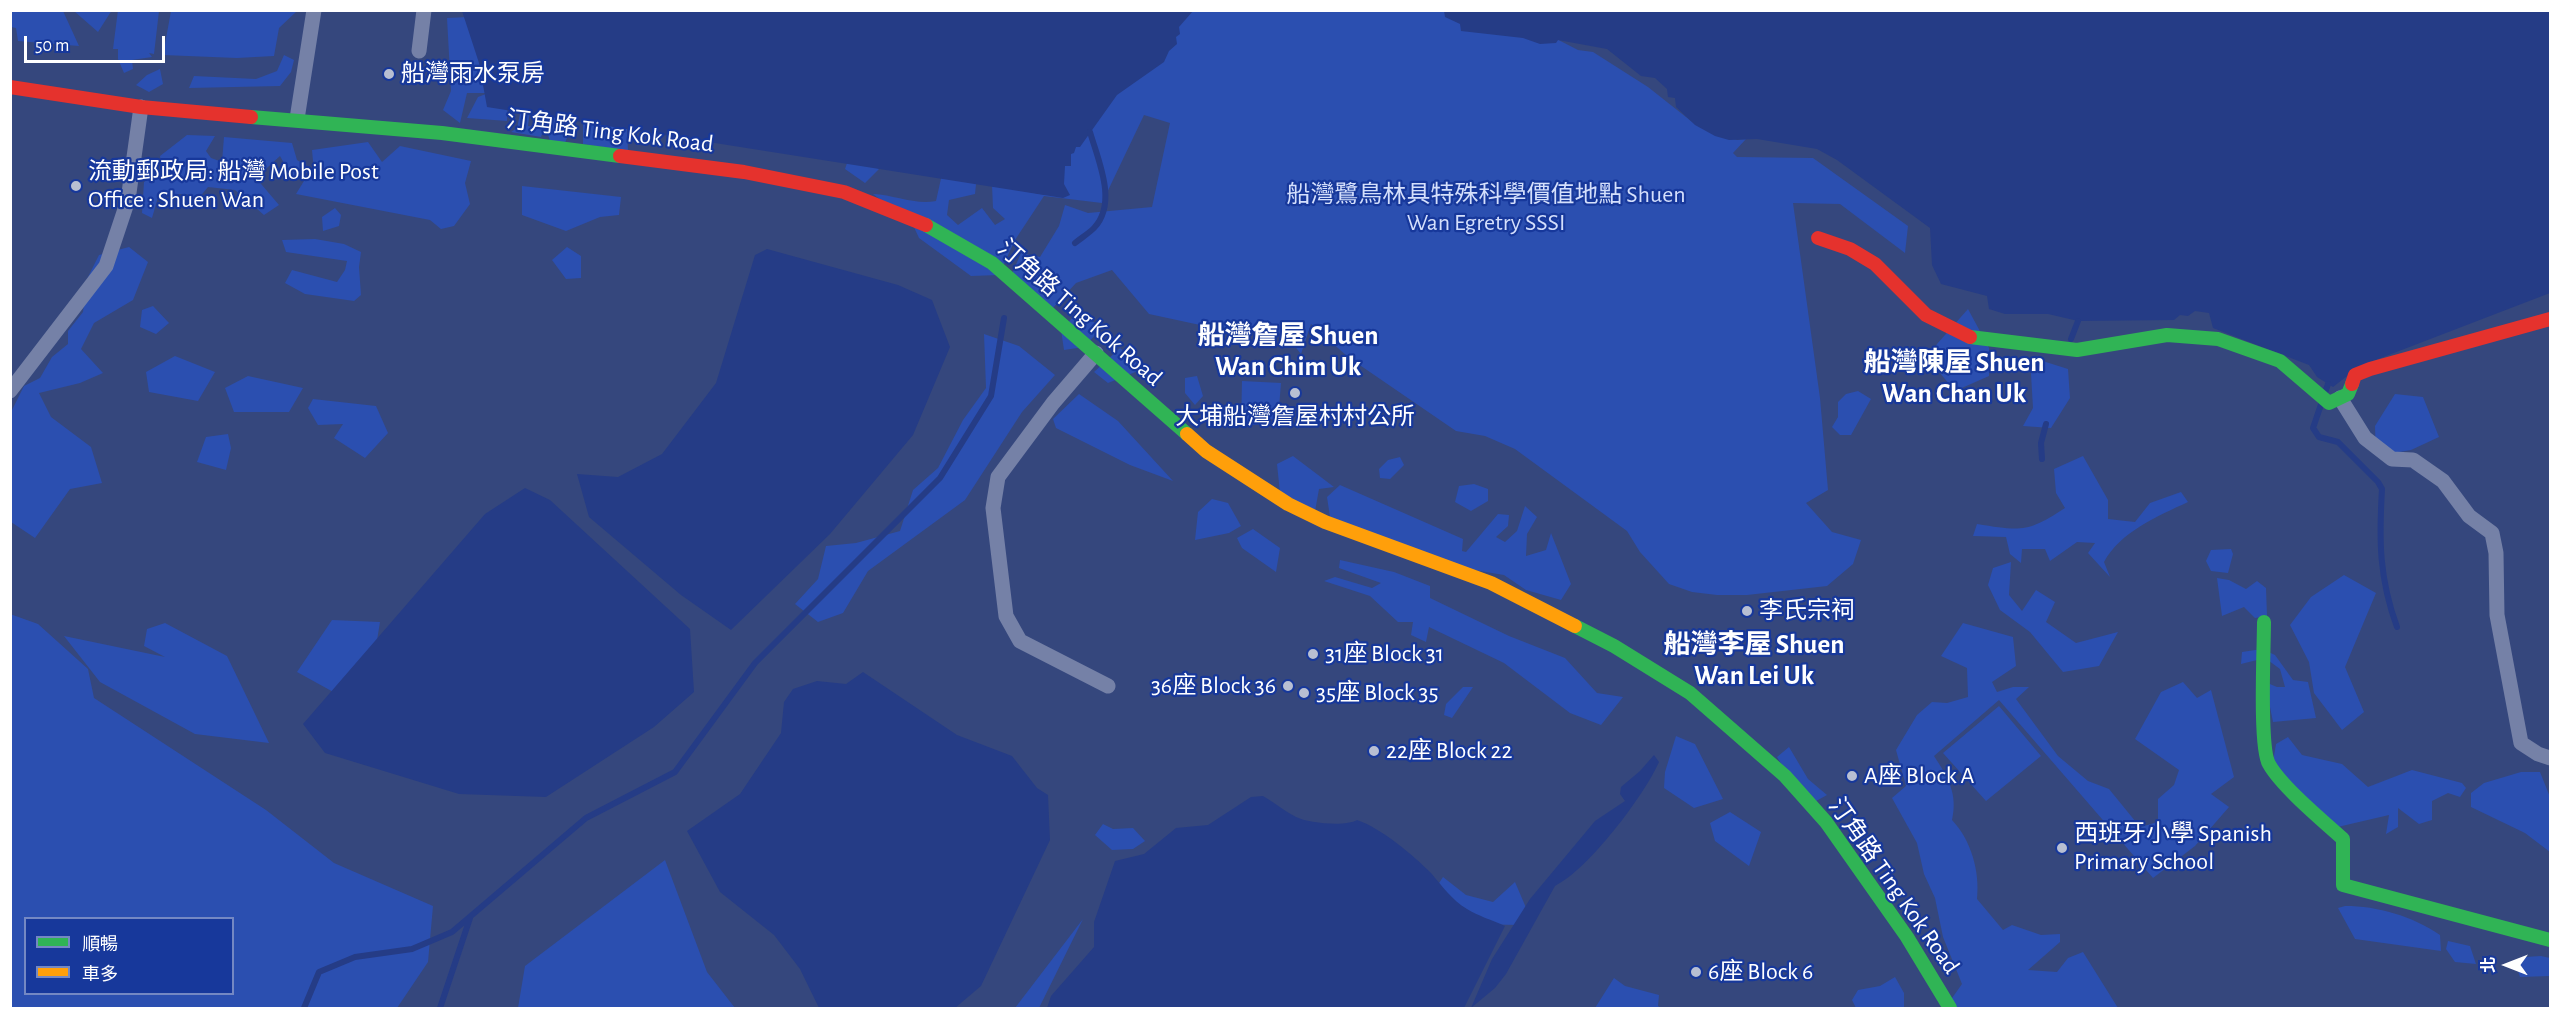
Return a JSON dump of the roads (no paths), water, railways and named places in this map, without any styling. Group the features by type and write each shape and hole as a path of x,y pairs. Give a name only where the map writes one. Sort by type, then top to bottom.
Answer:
{"main road":[{"name":"汀角路 Ting Kok Road","path":"10,87 141,107 442,133 744,172 844,192 920,221 992,263 1206,451 1288,504 1325,522 1491,583 1614,646 1690,693 1785,776 1826,822 1900,927 1950,1008"},
{"path":"1818,238 1850,249 1875,264 1926,315 1974,339 2077,350 2167,335 2218,339 2280,361 2330,403 2348,394 2355,375 2370,369 2550,319"},
{"path":"2264,622 2264,730 2268,763 2298,796 2343,839 2345,849 2343,885 2550,940"}],"street":[{"path":"297,119 314,10"},
{"path":"419,51 424,10"},
{"path":"10,391 106,266 128,200 141,107"},
{"path":"1096,353 1011,456 998,477 993,508 1006,616 1012,629 1020,641 1108,686"},
{"path":"2340,398 2365,438 2392,459 2413,460 2443,481 2469,516 2492,533 2496,553 2497,615 2521,743 2538,754 2550,758"}],"waterway":[{"path":"1075,243 1094,228 1105,206 1104,181 1090,132"},
{"path":"304,1008 319,972 355,957 412,949 452,932 586,818 675,772 755,663 940,478 991,396 1004,318"},
{"path":"2071,339 2078,321"},
{"path":"2328,384 2313,428 2319,437 2338,442 2378,482 2382,489 2382,559 2387,592 2397,627"},
{"path":"2042,459 2041,443 2046,424"},
{"path":"440,1008 470,918"}],"place":[{"name":"船灣雨水泵房","path":"389,74"},
{"name":"流動郵政局: 船灣 Mobile Post Office : Shuen Wan","path":"76,186"},
{"name":"大埔船灣詹屋村村公所","path":"1295,393"},
{"name":"李氏宗祠","path":"1747,611"},
{"name":"31座 Block 31","path":"1313,654"},
{"name":"36座 Block 36","path":"1288,686"},
{"name":"35座 Block 35","path":"1304,693"},
{"name":"22座 Block 22","path":"1374,751"},
{"name":"A座 Block A","path":"1852,776"},
{"name":"西班牙小學 Spanish Primary School","path":"2062,848"},
{"name":"6座 Block 6","path":"1696,972"}],"district":[{"name":"船灣詹屋 Shuen Wan Chim Uk","path":"1288,352"},
{"name":"船灣陳屋 Shuen Wan Chan Uk","path":"1954,378"},
{"name":"船灣李屋 Shuen Wan Lei Uk","path":"1754,660"}],"park label":[{"name":"船灣鷺鳥林具特殊科學價值地點 Shuen Wan Egretry SSSI","path":"1486,209"}]}
